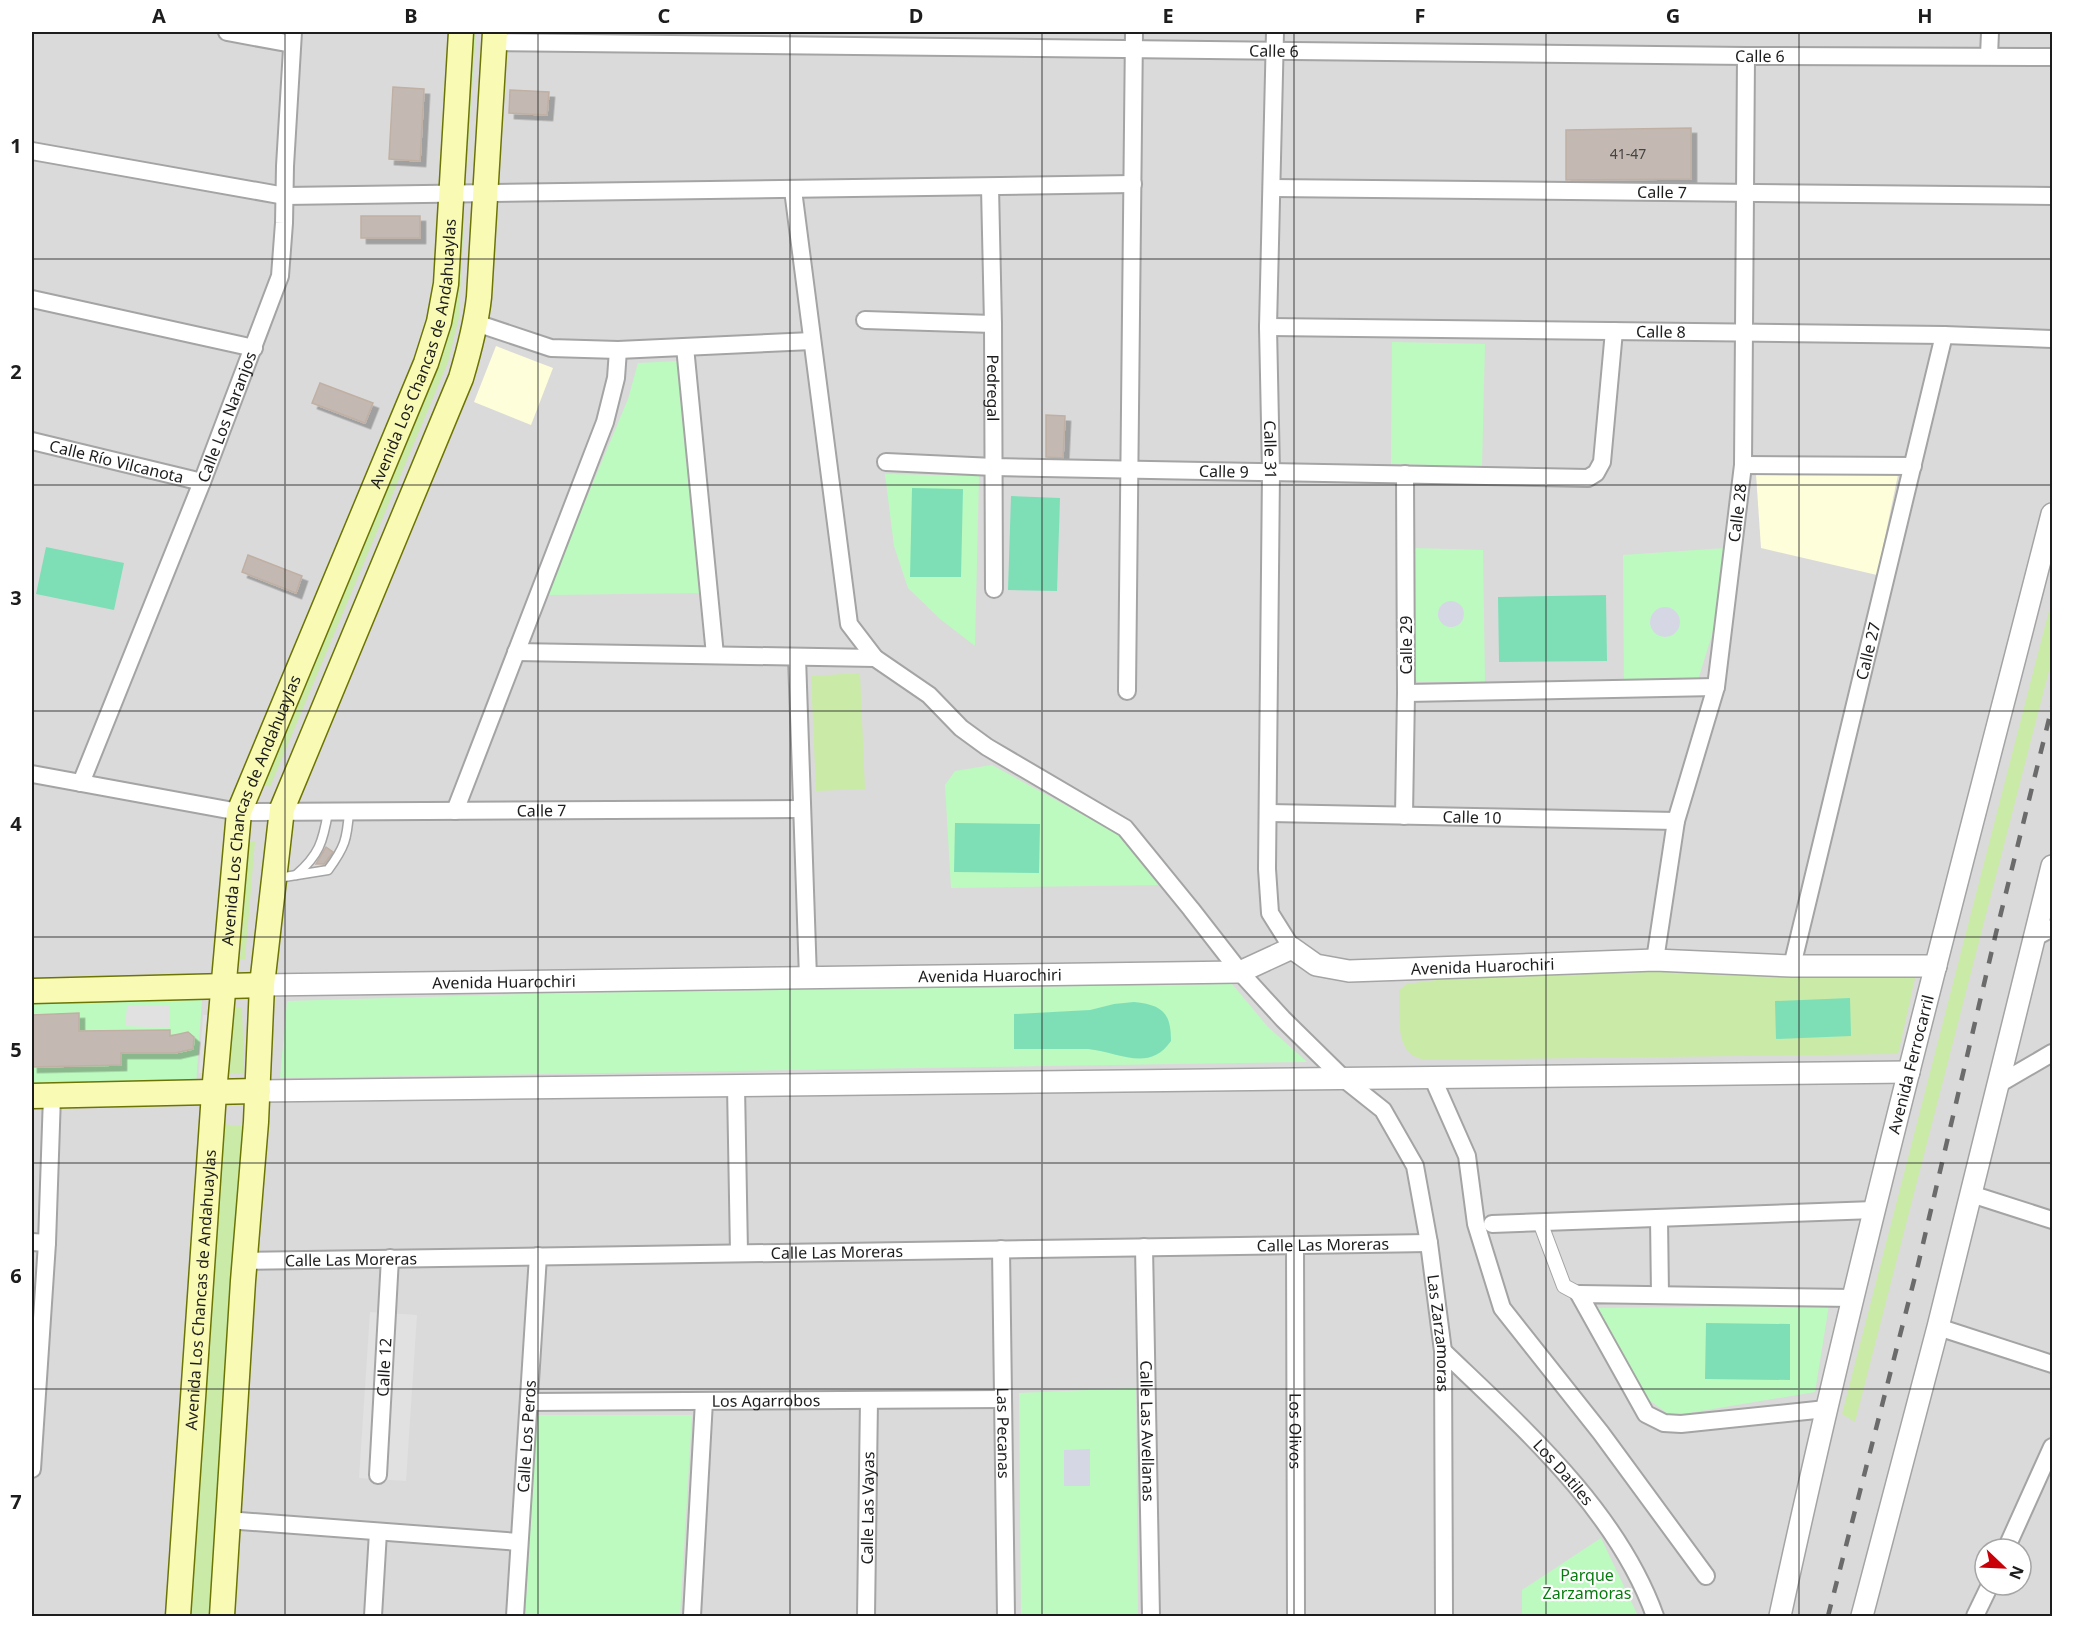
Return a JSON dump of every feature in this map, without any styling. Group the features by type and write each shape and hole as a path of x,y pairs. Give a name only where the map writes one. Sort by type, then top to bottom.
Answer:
{"main road":[{"name":"Avenida Los Chancas de Andahuaylas","path":"178,1617 214,1093 239,812 426,363 439,322 446,284 461,32"},
{"name":"Avenida Los Chancas de Andahuaylas","path":"222,1617 258,1091 262,985 285,877 281,812 461,378 476,323 495,37"},
{"name":"Avenida Huarochiri","path":"32,991 262,985"},
{"path":"41,1096 258,1091"}],"street":[{"path":"227,32 292,38"},
{"path":"1127,691 1134,32"},
{"name":"Calle 31","path":"1275,32 1268,327 1271,472 1267,869 1270,913 1292,948"},
{"path":"1989,56 1990,32"},
{"name":"Calle 6","path":"495,37 991,40 1134,49 1275,51 2052,57"},
{"name":"Calle Los Naranjos","path":"81,783 202,482 280,276 292,38"},
{"name":"Calle 28","path":"1655,960 1676,821 1716,687 1743,465 1746,56"},
{"path":"32,151 285,196 452,193 485,195 1133,184"},
{"name":"Pedregal","path":"990,187 994,589"},
{"name":"Calle 7","path":"1272,188 2052,196"},
{"name":"Las Zarzamoras","path":"793,190 849,624 875,658 929,695 961,728 987,747 1125,828 1240,972 1283,1019 1344,1079 1383,1110 1415,1166 1429,1243 1443,1351 1444,1617"},
{"path":"32,299 254,348"},
{"path":"865,320 993,324"},
{"path":"476,323 551,348 618,350 812,341"},
{"name":"Calle 8","path":"1268,327 1944,335 2052,339"},
{"name":"Calle 9","path":"886,462 994,467 1588,478 1596,473 1602,462 1614,331"},
{"name":"Calle 27","path":"1792,966 1944,335"},
{"path":"685,347 715,655"},
{"path":"455,811 605,422 616,378 618,350"},
{"name":"Calle Río Vilcanota","path":"32,441 202,482"},
{"path":"1743,465 1913,466"},
{"name":"Calle 29","path":"1404,816 1405,474"},
{"name":"Avenida Ferrocarril","path":"1780,1617 1826,1409 1874,1210 2052,514"},
{"path":"516,652 875,658"},
{"path":"797,657 807,978"},
{"path":"1406,693 1716,687"},
{"name":"Calle 7","path":"32,774 239,812 802,809"},
{"name":"Calle 10","path":"1268,813 1676,821"},
{"path":"1862,1617 1938,1327 1997,1085 2043,933 2052,866"},
{"name":"Avenida Huarochiri","path":"262,985 1240,972 1292,948 1316,965 1349,971 1655,960 1792,966 1936,966"},
{"path":"1997,1085 2052,1053"},
{"path":"258,1091 1909,1072"},
{"path":"1432,1079 1467,1156 1476,1224 1502,1308 1601,1433 1706,1576"},
{"path":"736,1086 739,1253"},
{"path":"32,1468 41,1096"},
{"path":"1971,1194 2052,1220"},
{"path":"1492,1224 1874,1210"},
{"path":"1659,1218 1660,1295"},
{"path":"1540,1222 1564,1286 1579,1294 1853,1298"},
{"name":"Calle Las Moreras","path":"245,1261 1429,1243"},
{"name":"Los Olivos","path":"1295,1245 1296,1617"},
{"name":"Calle Las Avellanas","path":"1144,1247 1151,1617"},
{"name":"Las Pecanas","path":"1001,1249 1006,1617"},
{"name":"Calle Los Peros","path":"515,1617 538,1256"},
{"name":"Calle 12","path":"378,1475 390,1258"},
{"path":"1579,1294 1646,1414 1664,1423 1680,1424 1826,1409"},
{"path":"1938,1327 2052,1364"},
{"name":"Los Datiles","path":"1443,1351 1538,1442 1613,1533 1641,1582 1655,1617"},
{"name":"Los Agarrobos","path":"529,1402 1002,1399"},
{"name":"Calle Las Vayas","path":"866,1617 869,1400"},
{"path":"692,1617 704,1401"},
{"path":"2011,1537 2052,1447"},
{"path":"227,1521 519,1542"},
{"path":"373,1617 378,1532"},
{"path":"1771,1617 1785,1593"},
{"path":"1975,1617 1984,1597"}],"lane":[{"path":"285,877 316,855 323,841 328,812"},
{"path":"285,877 328,870 342,851 348,830 349,812"}],"shaded area":[{"path":"32,32 2052,32 2052,1616 32,1616"},
{"path":"496,346 553,368 531,425 474,402"},
{"path":"1756,474 1898,475 1877,575 1761,548"},
{"path":"1451,601 1460,605 1464,614 1460,623 1451,627 1442,623 1438,614 1442,605"},
{"path":"1665,607 1671,608 1679,616 1679,628 1671,636 1665,637 1659,636 1651,628 1650,622 1651,616 1659,608"},
{"path":"127,1006 170,1006 169,1028 125,1026"},
{"path":"203,1015 208,1015 205,1073 199,1073"},
{"path":"370,1312 417,1315 406,1481 359,1478"},
{"path":"1090,1449 1090,1486 1064,1486 1064,1450"}],"green space":[{"path":"467,32 476,32 467,164 460,163"},
{"path":"456,218 464,219 459,317 448,362 270,787 260,783 443,338"},
{"path":"1392,342 1485,344 1482,466 1391,464"},
{"path":"680,361 705,593 546,595 628,399 638,363"},
{"path":"885,474 979,476 975,646 940,619 908,588 894,546"},
{"path":"912,488 963,489 961,577 910,577"},
{"path":"1011,496 1060,498 1057,591 1008,590"},
{"path":"46,547 124,563 114,610 36,594"},
{"path":"1412,548 1483,550 1485,682 1418,682 1413,678"},
{"path":"1726,548 1715,625 1698,680 1624,680 1623,555"},
{"path":"1606,595 1607,661 1499,662 1498,597"},
{"path":"2052,599 2052,659 1855,1422 1842,1414"},
{"path":"860,673 865,789 816,791 811,676"},
{"path":"992,765 1120,835 1165,885 951,888 945,785 955,771"},
{"path":"955,823 1040,824 1039,873 954,872"},
{"path":"249,841 255,842 245,959 240,959"},
{"path":"1630,971 1907,975 1915,978 1898,1054 1428,1060 1417,1058 1409,1052 1401,1034 1399,990 1407,984 1444,979"},
{"path":"1232,984 1268,1027 1307,1062 280,1078 287,1001 564,993"},
{"path":"1850,998 1851,1036 1776,1039 1775,1001"},
{"path":"202,1000 196,1085 32,1087 32,1002"},
{"path":"1134,1002 1152,1005 1167,1017 1171,1041 1162,1051 1153,1056 1133,1058 1088,1049 1014,1049 1014,1014 1090,1010"},
{"path":"235,1007 242,1007 244,1073 228,1074"},
{"path":"220,1124 244,1126 211,1616 186,1616"},
{"path":"1829,1305 1815,1392 1677,1415 1667,1413 1645,1397 1598,1308"},
{"path":"1706,1323 1790,1324 1790,1380 1705,1379"},
{"path":"1136,1388 1138,1616 1021,1616 1019,1393"},
{"path":"537,1415 692,1415 680,1616 525,1616"},
{"name":"Parque Zarzamoras","path":"1601,1538 1638,1616 1522,1616 1522,1590"}],"building":[{"path":"393,87 424,89 420,161 389,159"},
{"path":"510,90 549,92 547,115 509,113"},
{"path":"1691,128 1691,179 1566,180 1566,130"},
{"path":"361,216 420,216 420,238 361,238"},
{"path":"320,383 373,403 365,423 312,403"},
{"path":"1046,415 1065,416 1063,458 1046,457"},
{"path":"248,555 302,576 296,593 242,572"},
{"path":"326,847 333,852 324,864 316,864"},
{"path":"79,1013 79,1031 170,1030 170,1036 188,1032 194,1037 193,1049 175,1053 121,1053 121,1065 32,1067 32,1015"}],"railway":[{"path":"1828,1616 1918,1265 2052,707"}]}
